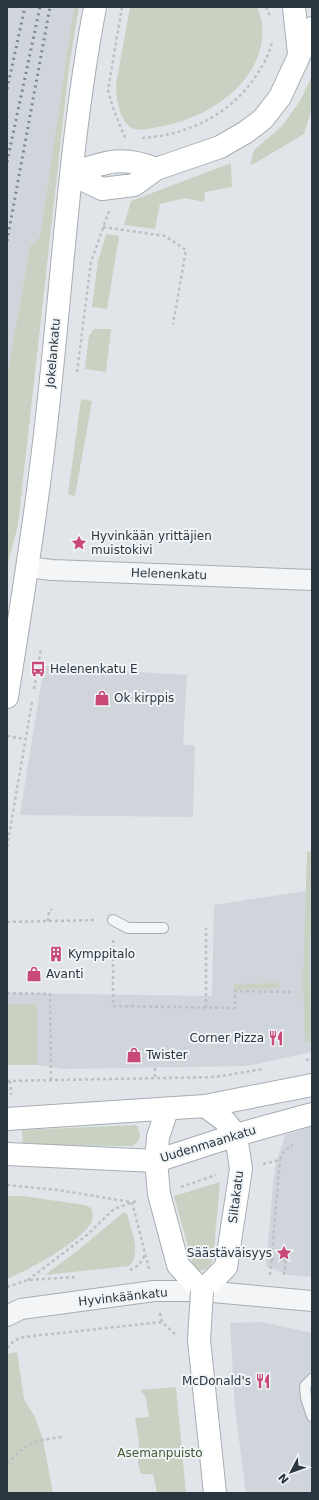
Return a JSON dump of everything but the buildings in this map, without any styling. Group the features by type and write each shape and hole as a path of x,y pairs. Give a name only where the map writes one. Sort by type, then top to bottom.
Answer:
{"street":[{"path":"294,7 299,55"},
{"name":"Jokelankatu","path":"7,698 27,567 48,407 71,174 94,12"},
{"path":"71,174 109,161 137,161 156,169 220,147 246,132 262,119 280,97 291,77 299,55 312,28"},
{"name":"Helenenkatu","path":"27,567 52,570 312,580"},
{"path":"7,1119 167,1110 205,1106 312,1085"},
{"path":"205,1106 224,1120 236,1135"},
{"path":"167,1110 158,1137 156,1161 159,1194 178,1265 202,1291 199,1340 215,1493"},
{"name":"Uudenmaankatu","path":"7,1154 156,1161 236,1135 312,1114"},
{"name":"Siltakatu","path":"202,1291 226,1267 241,1169 236,1135"},
{"name":"Hyvinkäänkatu","path":"7,1316 21,1309 154,1291 202,1291 312,1301"}],"lane":[{"path":"113,920 128,928 163,928"},
{"path":"312,1379 305,1386 306,1398 312,1416"}],"path":[{"path":"122,7 112,58 108,90 113,108 126,140 132,139"},
{"path":"266,7 271,18"},
{"path":"139,139 160,137 204,122 230,106 254,80 272,43 272,36"},
{"path":"103,227 165,236 186,250 173,324"},
{"path":"7,736 25,739"},
{"path":"48,921 49,911 52,909"},
{"path":"7,922 113,920 113,1006 153,1008 235,1008 235,991 295,992"},
{"path":"206,928 206,1008"},
{"path":"7,993 50,994 51,1080"},
{"path":"155,1068 155,1078"},
{"path":"7,1082 216,1077 267,1068"},
{"path":"267,1296 280,1160 285,1150 296,1143"},
{"path":"257,1165 280,1160"},
{"path":"179,1187 220,1173"},
{"path":"7,1185 58,1190 132,1202"},
{"path":"132,1202 146,1253 162,1322"},
{"path":"28,1280 87,1235 114,1209 132,1202"},
{"path":"127,1271 139,1265 146,1253"},
{"path":"283,1279 286,1254"},
{"path":"271,1259 286,1260"},
{"path":"7,1287 28,1280 81,1276"},
{"path":"7,1348 15,1340 24,1337 162,1322 170,1327 180,1343 199,1340"},
{"path":"7,1464 23,1447 32,1442 62,1437"}],"shaded area":[{"path":"7,7 74,7 40,238 30,246 7,377"},
{"path":"44,666 187,675 183,745 195,745 193,817 20,815"},
{"path":"312,890 312,1052 247,1066 64,1069 37,1065 7,1065 7,993 212,996 214,905"},
{"path":"312,1126 312,1277 288,1275 266,1266 275,1168 285,1135"},
{"path":"262,1322 312,1333 312,1493 246,1493 235,1409 230,1323"}],"green space":[{"path":"74,7 79,7 69,67 18,525 7,567 7,377 30,246 40,237"},
{"path":"130,7 257,7 262,24 261,44 256,62 246,78 232,93 216,105 180,122 143,130 132,128 124,120 121,114 116,84"},
{"path":"312,76 312,108 304,134 250,166 254,150 282,126 300,101"},
{"path":"231,163 232,187 205,192 204,202 185,198 160,204 155,229 124,225 131,201"},
{"path":"106,234 119,236 107,309 92,307 98,261"},
{"path":"94,329 111,329 106,372 85,369 89,336"},
{"path":"81,399 92,401 75,496 68,494"},
{"path":"307,851 312,852 312,923 309,951 312,1041 305,1042 303,983"},
{"path":"279,983 279,988 234,990 234,984"},
{"path":"7,1004 37,1004 37,1065 7,1065"},
{"path":"136,1125 140,1137 133,1146 23,1145 22,1130"},
{"path":"220,1182 213,1259 208,1268 199,1271 193,1265 174,1196"},
{"path":"7,1196 23,1196 85,1205 91,1208 93,1219 85,1231 65,1247 28,1269 7,1279"},
{"path":"124,1212 127,1214 133,1234 135,1248 133,1261 129,1266 45,1275 77,1251"},
{"path":"17,1352 24,1399 35,1417 43,1440 53,1493 7,1493 7,1354"},
{"name":"Asemanpuisto","path":"176,1387 186,1493 157,1493 153,1474 141,1474 138,1463 139,1443 135,1418 149,1417 146,1398 140,1390"}],"railway":[{"path":"7,89 25,7"},
{"path":"7,162 40,7"},
{"path":"7,241 50,7"}],"place":[{"name":"Hyvinkään yrittäjien muistokivi","path":"79,543"},
{"name":"Helenenkatu E","path":"38,669"},
{"name":"Ok kirppis","path":"102,698"},
{"name":"Kymppitalo","path":"56,954"},
{"name":"Avanti","path":"34,974"},
{"name":"Corner Pizza","path":"276,1038"},
{"name":"Twister","path":"134,1055"},
{"name":"Säästäväisyys","path":"284,1253"},
{"name":"McDonald's","path":"263,1381"}]}
